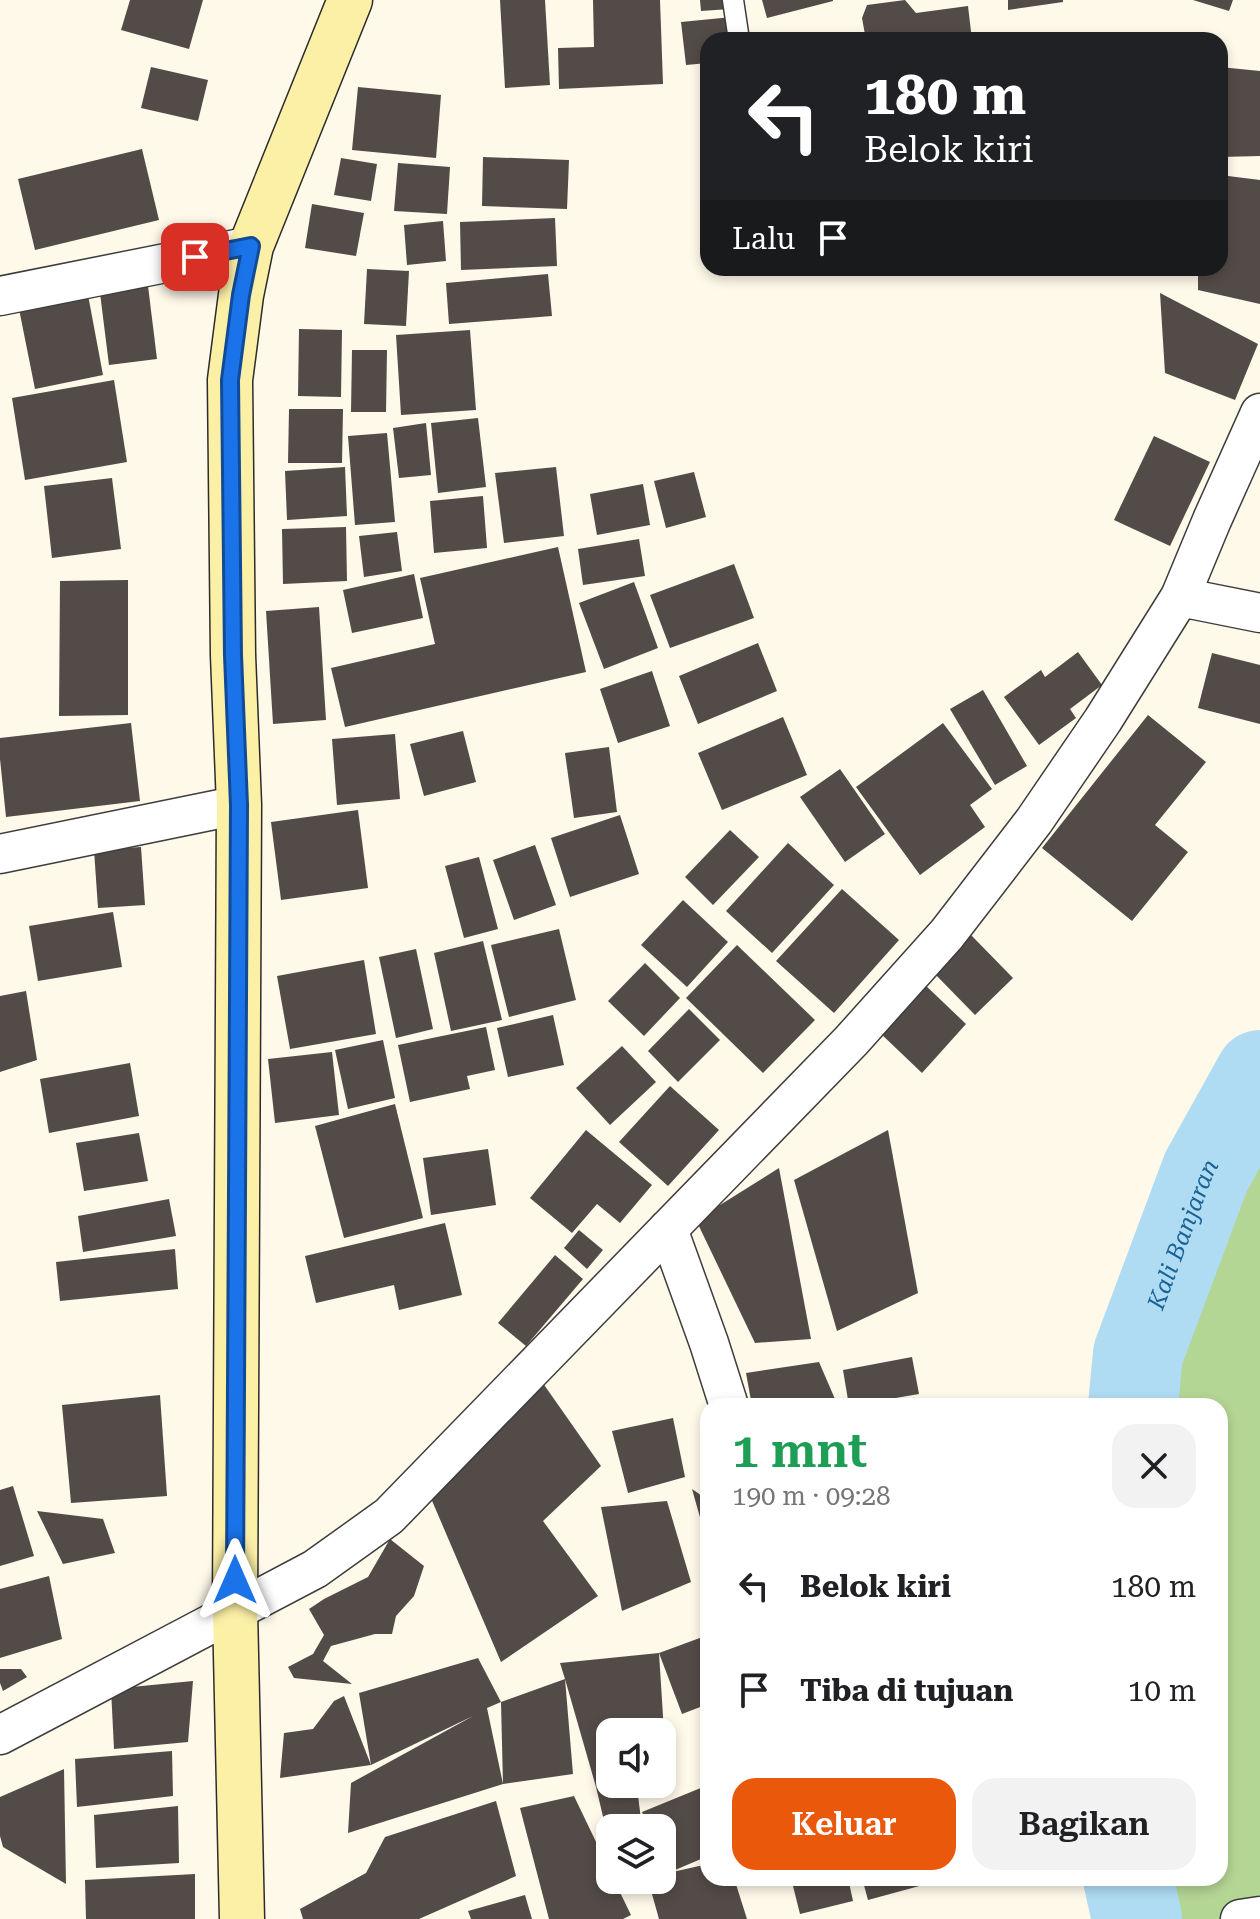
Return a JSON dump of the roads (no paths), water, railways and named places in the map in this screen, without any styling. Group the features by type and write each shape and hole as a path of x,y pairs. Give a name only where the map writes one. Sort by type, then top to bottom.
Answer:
{"main road":[{"path":"242,1919 235,1610 239,805 233,655 230,380 251,246 350,0"}],"street":[{"path":"0,296 251,246"},
{"path":"0,1735 315,1569 389,1516 851,1041 947,934 1034,821 1103,720 1180,597 1260,413"},
{"path":"1180,597 1260,613"},
{"path":"0,854 239,805"},
{"path":"668,1229 726,1398"},
{"path":"1240,1919 1260,1916"}],"lane":[{"path":"733,0 738,32"}],"waterway":[{"name":"Kali Banjaran","path":"1134,1398 1138,1354 1206,1172 1260,1075"},
{"name":"Kali Banjaran","path":"1130,1886 1137,1919"}]}
